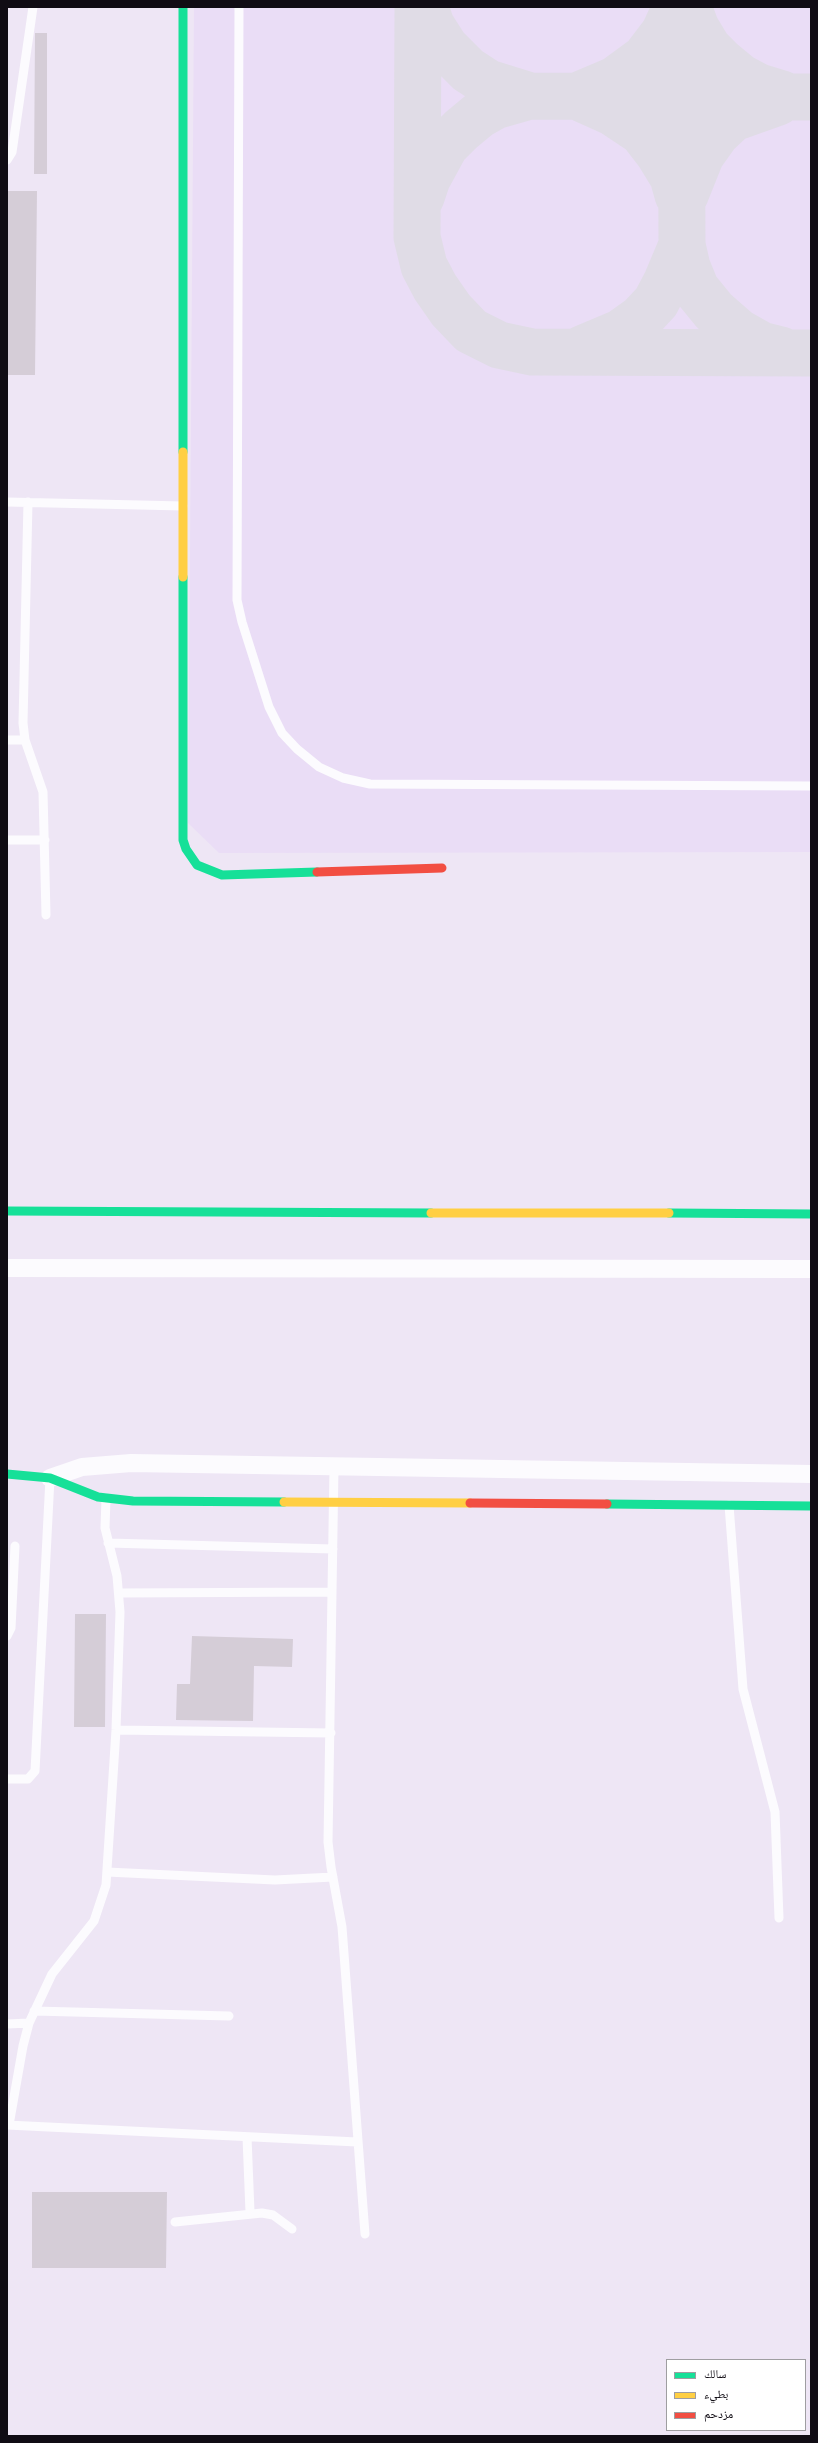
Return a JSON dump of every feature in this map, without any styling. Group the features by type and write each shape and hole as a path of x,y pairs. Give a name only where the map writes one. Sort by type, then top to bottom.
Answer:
{"street":[{"path":"183,7 183,840 191,857 205,870 222,875 442,868"},
{"path":"7,1211 811,1214"},
{"path":"7,1268 811,1269"},
{"path":"50,1478 82,1467 114,1463 811,1474"},
{"path":"7,1474 50,1478 81,1492 106,1498 133,1501 811,1506"}],"lane":[{"path":"7,160 12,152 33,7"},
{"path":"239,7 238,600 242,622 269,707 282,732 298,750 319,767 343,778 370,784 811,786"},
{"path":"7,502 183,506"},
{"path":"28,502 23,724 25,740 43,792 46,915"},
{"path":"7,740 25,740"},
{"path":"7,840 45,840"},
{"path":"334,1467 331,1732 328,1842 342,1927 365,2234"},
{"path":"7,1779 28,1779 35,1771 50,1478"},
{"path":"106,1498 104,1516 108,1543 119,1593 116,1730 107,1872 103,1897 94,1921 80,1941 58,1964 29,2023 23,2046 8,2125 357,2142"},
{"path":"729,1505 744,1689 774,1812 779,1918"},
{"path":"108,1543 333,1549"},
{"path":"7,1636 11,1628 15,1546"},
{"path":"119,1593 332,1592"},
{"path":"116,1730 331,1732"},
{"path":"107,1872 269,1879 333,1877"},
{"path":"34,2011 229,2016"},
{"path":"7,2024 29,2023"},
{"path":"247,2137 250,2212"},
{"path":"175,2222 250,2212 273,2215 292,2229"}],"shaded area":[{"path":"194,7 811,7 811,852 219,853 188,823"}],"building":[{"path":"35,33 47,33 47,174 34,174"},
{"path":"7,191 37,191 35,375 7,375"},
{"path":"75,1614 106,1614 105,1727 74,1727"},
{"path":"192,1636 293,1639 292,1667 254,1666 253,1721 176,1720 177,1684 190,1684"},
{"path":"32,2192 167,2192 166,2268 32,2268"}],"taxiway":[{"path":"418,7 417,237 424,266 435,287 451,310 471,331 499,345 532,352 811,353"},
{"path":"425,7 431,25 445,47 468,70 488,83 530,96 811,97"},
{"path":"582,94 615,80 645,58 664,33 676,7"},
{"path":"681,7 682,245 687,267 696,289 714,311 738,332 761,345 781,350"},
{"path":"688,7 696,28 708,48 723,63 740,77 759,87 782,94"},
{"path":"421,197 427,179 445,146 461,130 479,115 495,106 530,96"},
{"path":"583,99 612,112 642,132 659,154 673,177 678,195"},
{"path":"685,195 701,155 716,134 733,118 778,102"},
{"path":"582,349 620,333 641,318 656,302 666,283 682,245"}],"traffic: fast":[{"path":"183,7 183,452"},
{"path":"183,577 183,840 186,849 197,865 222,875 317,872"},
{"path":"7,1211 431,1213"},
{"path":"669,1213 811,1214"},
{"path":"7,1474 50,1478 98,1497 133,1501 284,1502"},
{"path":"607,1504 811,1506"}],"traffic: slow":[{"path":"183,452 183,577"},
{"path":"431,1213 669,1213"},
{"path":"284,1502 470,1503"}],"traffic: jam":[{"path":"317,872 442,868"},
{"path":"470,1503 607,1504"}]}
